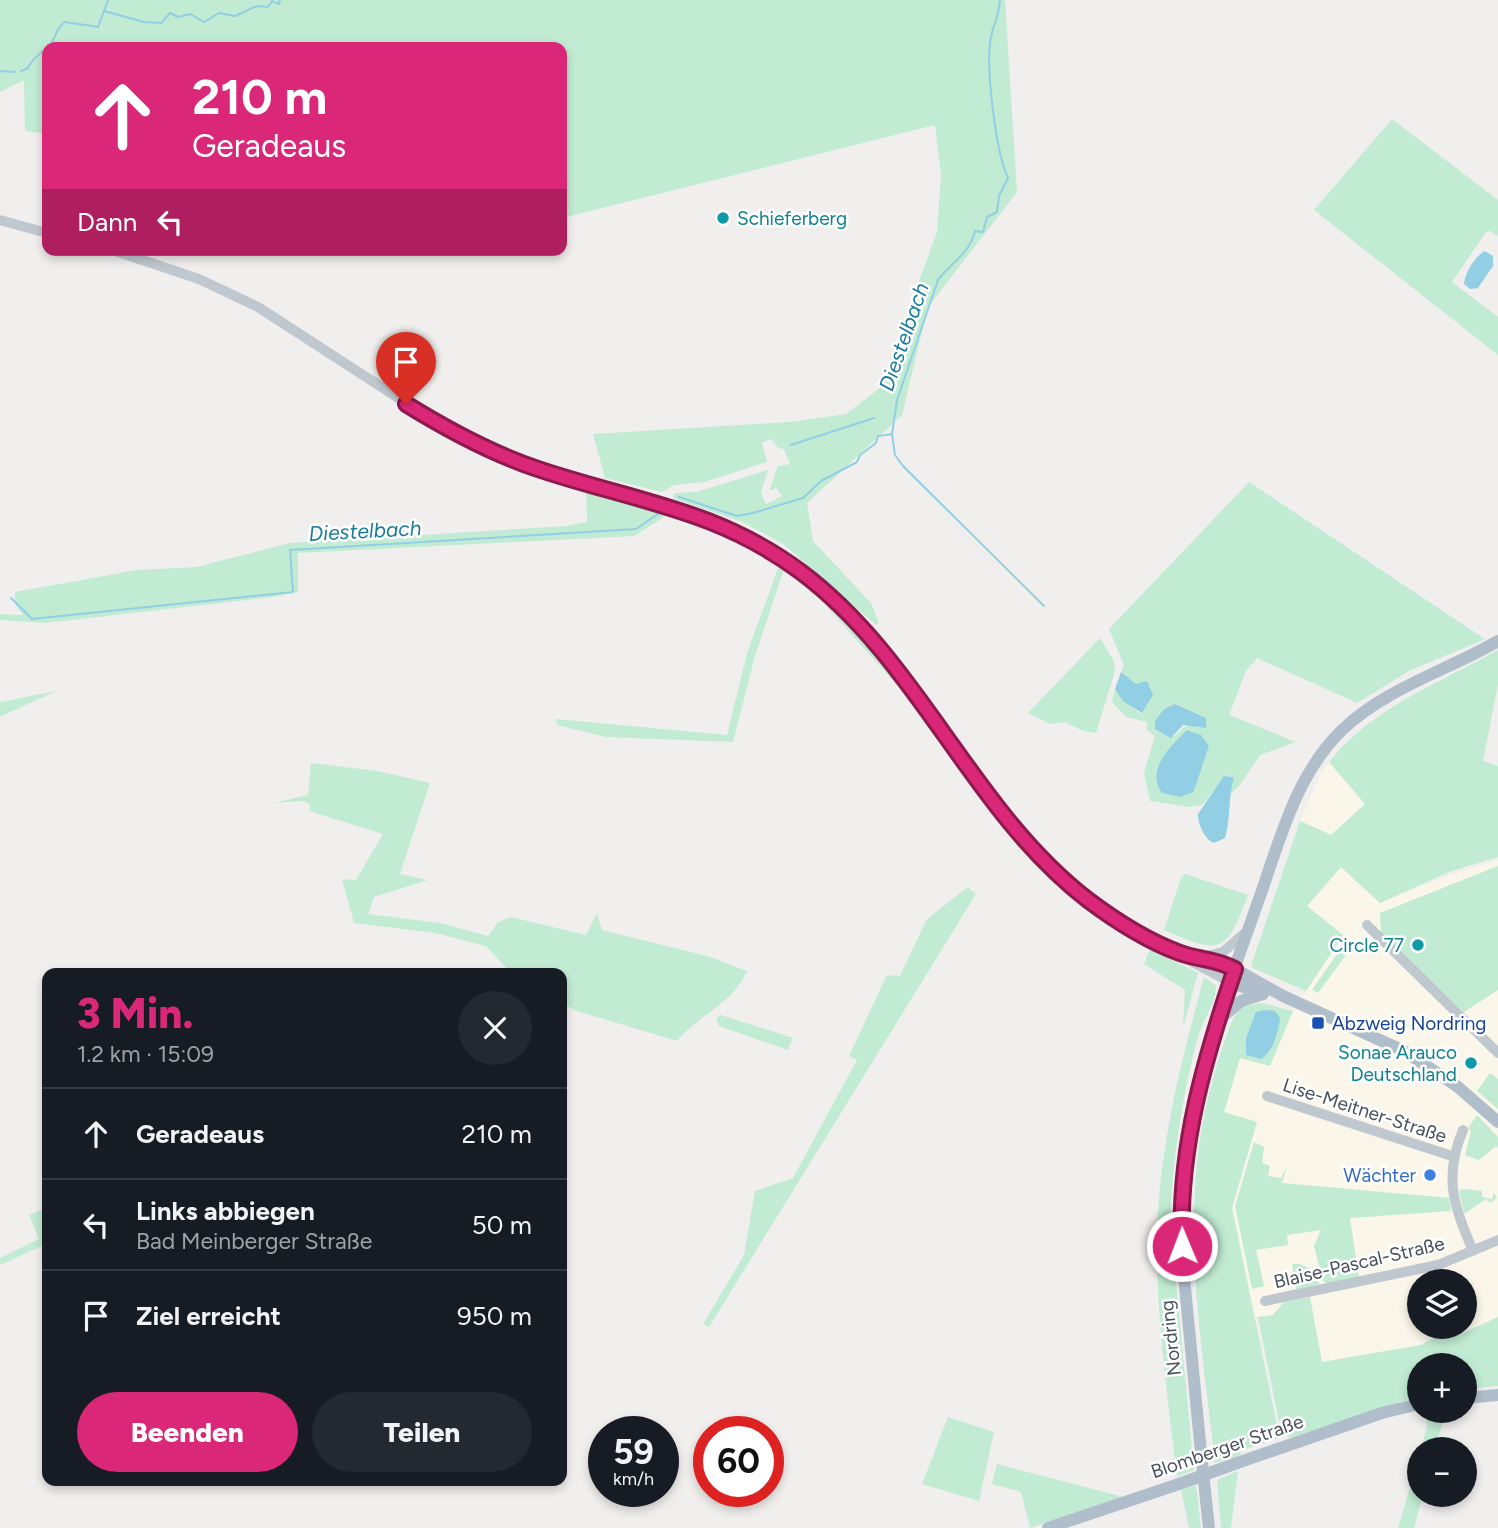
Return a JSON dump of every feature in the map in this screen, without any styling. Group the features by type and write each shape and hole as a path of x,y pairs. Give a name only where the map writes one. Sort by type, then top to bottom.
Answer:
{"main road":[{"name":"Nordring","path":"1209,1528 1181,1223 1186,1144 1195,1100 1217,1022 1286,820 1298,790 1324,751 1343,730 1380,700 1498,641"},
{"path":"1233,975 1263,994"},
{"path":"1233,975 1404,1051 1458,1087 1498,1122"},
{"path":"1217,1022 1241,1001 1263,994 1283,996"},
{"path":"1477,1397 1498,1395"},
{"name":"Blomberger Straße","path":"1048,1528 1382,1413 1407,1407"}],"street":[{"path":"0,220 42,232"},
{"path":"130,256 200,279 258,307 437,423 492,452 560,476 691,512 716,522 772,552 828,593 872,636 990,800 1048,864 1117,920 1182,954 1233,975"},
{"path":"1367,925 1498,1053"},
{"path":"1182,954 1203,956 1223,952 1249,929"},
{"path":"1203,956 1233,975"},
{"name":"Lise-Meitner-Straße","path":"1267,1096 1452,1156"},
{"name":"Lise-Meitner-Straße","path":"1463,1130 1452,1156 1457,1213 1473,1251"},
{"name":"Blaise-Pascal-Straße","path":"1265,1301 1438,1265 1498,1240"}],"shaded area":[{"path":"1329,762 1365,804 1331,835 1300,821 1321,773"},
{"path":"1498,860 1498,925 1380,913 1382,923 1463,1012 1498,990 1498,1079 1490,1073 1477,1091 1498,1109 1498,1137 1478,1116 1465,1155 1479,1160 1496,1146 1498,1148 1498,1317 1477,1326 1477,1269 1407,1269 1407,1339 1431,1339 1421,1345 1322,1362 1284,1302 1273,1315 1255,1318 1232,1203 1257,1122 1223,1112 1240,1057 1270,1066 1293,1011 1343,936 1307,906 1341,867 1380,903 1439,879","holes":["1349,1213 1314,1246 1321,1230 1287,1235 1287,1245 1256,1249 1264,1285 1255,1287 1237,1216"]}],"green space":[{"path":"0,0 1005,0 1017,192 928,307 902,415 807,503 813,541 871,603 879,623 876,625 783,544 742,522 673,498 674,493 696,492 768,470 761,492 766,504 782,496 776,488 769,491 778,466 790,464 784,449 778,448 771,439 762,443 767,462 704,482 674,485 662,492 605,478 593,434 789,422 846,414 880,388 937,232 941,175 935,125 567,217 567,42 42,42 42,133 25,131 24,80 0,92"},
{"path":"1392,119 1498,200 1498,236 1490,231 1486,232 1452,282 1498,317 1498,355 1314,210"},
{"path":"1249,482 1485,639 1409,671 1357,703 1257,658 1246,671 1229,715 1296,742 1260,755 1239,786 1229,795 1234,777 1227,775 1202,805 1189,807 1150,801 1144,773 1155,736 1147,730 1147,722 1126,717 1112,702 1115,689 1140,714 1150,699 1147,682 1136,684 1121,672 1124,665 1109,629","holes":["1175,704 1206,718 1199,728 1188,724 1174,736 1161,733 1155,721 1164,709","1178,739 1209,746 1195,788 1180,797 1162,793 1158,766"]},
{"path":"586,489 672,512 634,536 298,553 298,592 273,597 45,623 0,620 0,614 23,615 15,604 15,592 137,570 196,567 290,543 566,526 587,522"},
{"path":"779,566 784,569 755,656 733,742 606,737 557,725 556,719 727,735 747,653"},
{"path":"824,599 865,636 943,739 938,741 903,692 821,600"},
{"path":"1100,638 1114,661 1115,671 1096,733 1083,731 1065,722 1050,724 1028,713"},
{"path":"1498,650 1498,684 1483,761 1498,766 1498,857 1449,872 1380,903 1341,867 1307,906 1343,935 1306,991 1253,968 1251,966 1300,821 1331,835 1365,804 1329,762 1346,743 1386,711"},
{"path":"56,691 2,716 0,717 0,702"},
{"path":"311,763 378,771 430,783 400,874 428,880 374,897 368,914 440,923 488,936 498,922 511,917 586,935 597,913 602,930 707,956 747,971 741,983 724,1001 677,1041 567,1006 567,968 506,968 486,946 435,933 354,923 342,879 356,880 383,834 309,811 310,805 304,801 274,803 308,795"},
{"path":"1498,866 1498,990 1464,1012 1381,934 1380,913"},
{"path":"1185,874 1248,895 1234,929 1227,939 1219,944 1198,943 1164,930 1181,878"},
{"path":"968,887 976,894 709,1327 703,1324 744,1255 755,1191 793,1178 857,1060 849,1056 887,975 900,976 927,919"},
{"path":"1346,941 1354,944 1318,993 1312,990"},
{"path":"1150,949 1198,973 1183,1028 1185,990 1144,964"},
{"path":"1204,977 1216,986 1212,1006 1198,1037 1187,1081 1173,1173 1170,1219 1194,1470 1177,1477 1159,1311 1158,1212 1169,1123"},
{"path":"1262,1003 1293,1011 1270,1066 1240,1058 1224,1112 1257,1122 1232,1208 1279,1435 1277,1439 1240,1451 1241,1455 1215,1463 1198,1313 1194,1214 1197,1165 1204,1115 1230,1027 1242,1006"},
{"path":"721,1015 793,1038 788,1050 719,1026 716,1018"},
{"path":"1490,1073 1498,1079 1498,1109 1477,1091"},
{"path":"1477,1115 1498,1137 1498,1148 1496,1146 1479,1160 1465,1155 1471,1131 1468,1128"},
{"path":"1254,1142 1264,1147 1262,1163 1270,1166 1268,1176 1281,1178 1287,1166 1282,1183 1449,1198 1451,1211 1350,1218 1359,1278 1328,1284 1323,1281 1314,1246 1321,1230 1287,1235 1288,1245 1256,1250 1264,1286 1252,1289 1235,1206"},
{"path":"1459,1190 1482,1191 1482,1197 1492,1199 1494,1193 1497,1198 1490,1203 1486,1199 1464,1214"},
{"path":"42,1210 42,1246 0,1265 0,1258 39,1239 29,1215"},
{"path":"1292,1264 1300,1264 1316,1271 1319,1284 1296,1290"},
{"path":"1310,1297 1322,1362 1421,1345 1431,1339 1477,1339 1477,1327 1498,1317 1498,1386 1477,1388 1477,1353 1407,1353 1407,1400 1290,1438 1281,1432 1258,1317 1273,1315 1284,1302"},
{"path":"948,1417 994,1432 979,1501 922,1484"},
{"path":"1427,1423 1443,1423 1438,1437 1424,1437"},
{"path":"997,1464 1124,1497 1030,1528 1021,1492 992,1484"},
{"path":"1238,1471 1231,1528 1221,1528 1217,1480"},
{"path":"1196,1485 1201,1528 1189,1528 1181,1490"},
{"path":"1407,1498 1407,1507 1420,1507 1414,1528 1398,1528"}],"water":[{"path":"1485,251 1493,256 1493,266 1478,288 1470,289 1464,284 1466,275 1474,261"},
{"path":"1121,672 1136,684 1147,681 1153,695 1142,713 1123,701 1115,689"},
{"path":"1175,704 1206,718 1206,728 1183,725 1171,738 1155,729 1155,721 1164,709"},
{"path":"1187,730 1201,735 1209,746 1195,788 1193,792 1180,797 1162,793 1156,775 1158,767 1162,758"},
{"path":"1224,776 1234,777 1228,822 1225,838 1214,843 1202,830 1198,814"},
{"path":"1275,1011 1280,1018 1272,1046 1261,1059 1246,1055 1246,1038 1256,1012"}],"waterway":[{"path":"104,11 108,0"},
{"path":"52,42 65,22 98,27 104,11 144,22 161,23 170,13 178,17 190,14 204,22 219,13 235,16 257,6 268,7 272,1 279,4 280,0"},
{"name":"Diestelbach","path":"679,497 737,516 753,513 803,498 821,481 857,462 860,455 876,443 878,436 892,434 897,400 938,280 969,246 975,231 983,232 987,217 997,212 999,196 1008,178 999,149 989,67 991,37 1000,0"},
{"path":"21,71 28,68 42,52"},
{"path":"0,71 15,72"},
{"path":"791,445 874,418"},
{"path":"892,434 895,455 903,466 1044,606"},
{"name":"Diestelbach","path":"11,598 32,619 293,592 290,550 636,529 658,514"}],"place":[{"name":"Schieferberg","path":"723,218"},
{"name":"Circle 77","path":"1418,945"},
{"name":"Abzweig Nordring","path":"1318,1023"},
{"name":"Sonae Arauco Deutschland","path":"1471,1063"},
{"name":"Wächter","path":"1430,1175"}],"route":[{"path":"406,404 492,452 537,469 664,504 716,522 801,571 872,636 1009,824 1069,884 1129,928 1156,942 1182,954 1203,956 1235,969 1204,1066 1186,1144 1182,1181 1182,1246"}]}
